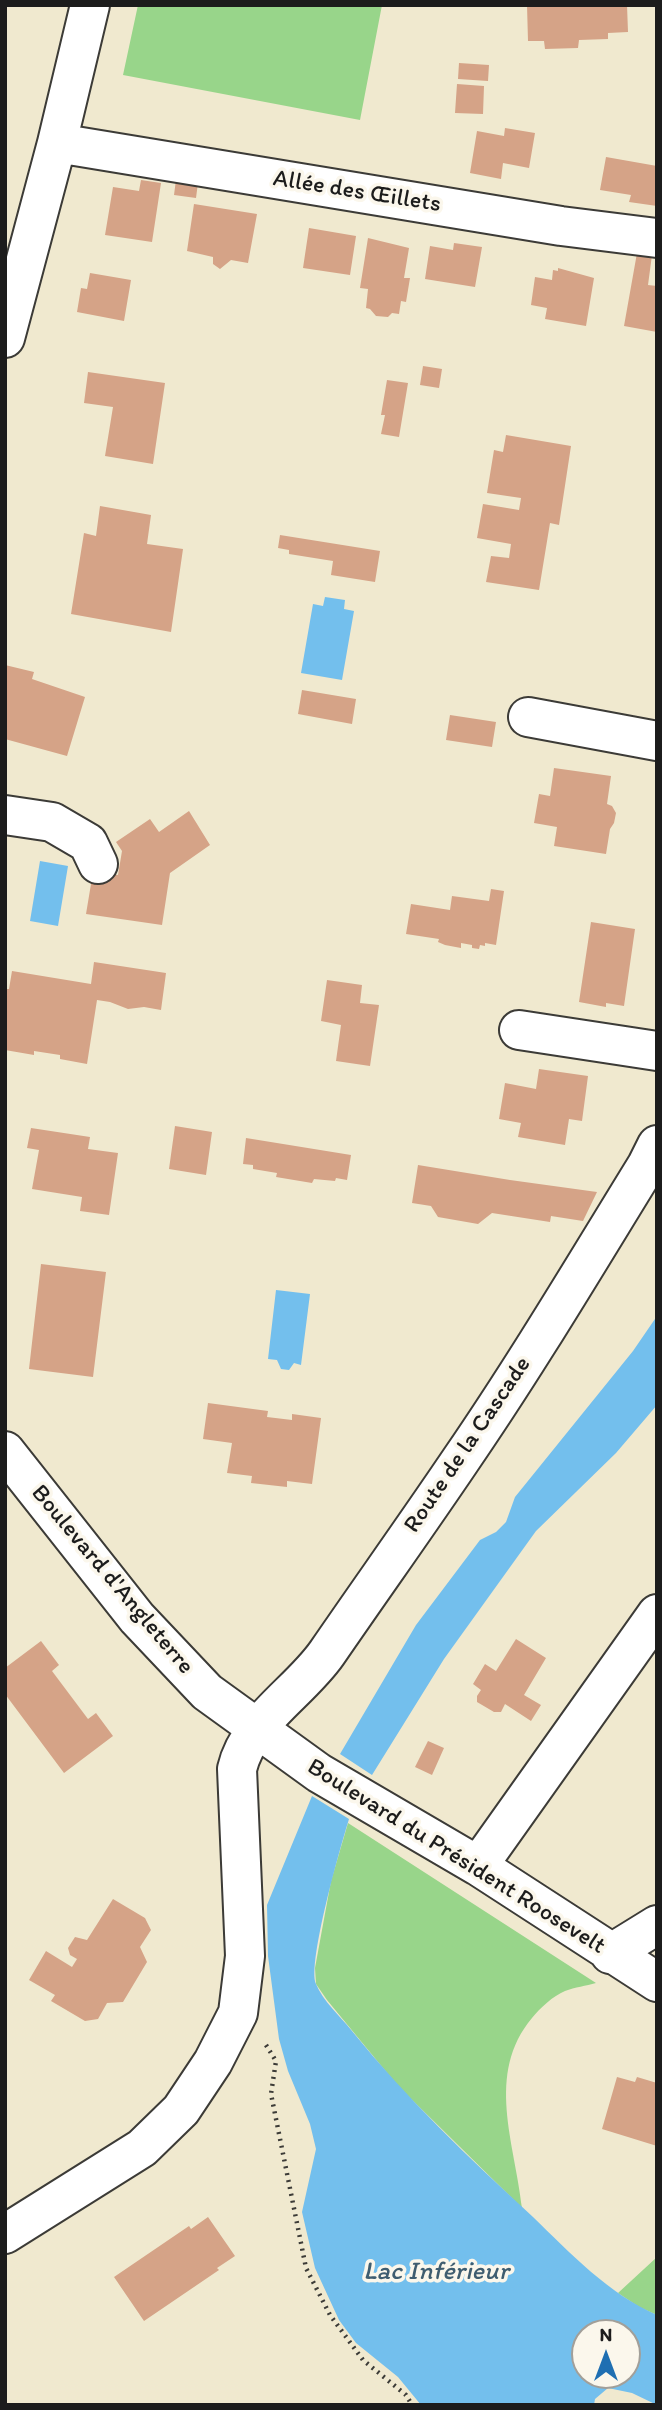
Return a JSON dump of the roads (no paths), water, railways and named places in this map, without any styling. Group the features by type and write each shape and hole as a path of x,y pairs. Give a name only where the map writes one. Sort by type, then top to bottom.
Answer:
{"street":[{"path":"5,338 57,143 90,5"},
{"name":"Allée des Œillets","path":"57,143 561,226 657,238"},
{"path":"528,717 657,741"},
{"path":"5,815 52,822 88,843 98,864"},
{"path":"519,1030 657,1051"},
{"name":"Route de la Cascade","path":"5,2234 142,2148 181,2110 213,2062 237,2013 245,1956 237,1769 244,1748 258,1729 319,1665 461,1460 572,1288 657,1145"},
{"name":"Boulevard d'Angleterre","path":"5,1451 137,1618 207,1692 258,1729"},
{"path":"478,1866 657,1614"},
{"name":"Boulevard du Président Roosevelt","path":"258,1729 319,1773 478,1866 657,1982"},
{"path":"610,1954 657,1925"}],"water":[{"path":"325,597 345,600 344,609 354,611 342,680 301,673 313,604 323,606"},
{"path":"40,861 68,866 58,926 30,921"},
{"path":"276,1290 310,1294 301,1365 294,1363 289,1370 281,1369 277,1360 268,1359"},
{"path":"657,1316 657,1405 616,1453 536,1531 444,1659 372,1775 340,1754 416,1625 480,1540 496,1532 506,1522 515,1497 633,1351"},
{"name":"Lac Inférieur","path":"312,1796 349,1819 320,1929 315,1972 319,1990 394,2080 485,2172 591,2272 623,2296 657,2315 657,2405 632,2393 613,2389 641,2389 641,2319 571,2319 571,2389 607,2389 595,2399 594,2405 421,2405 398,2377 356,2343 339,2320 315,2268 302,2212 316,2149 310,2124 288,2071 279,2039 268,1956 267,1905"}]}
